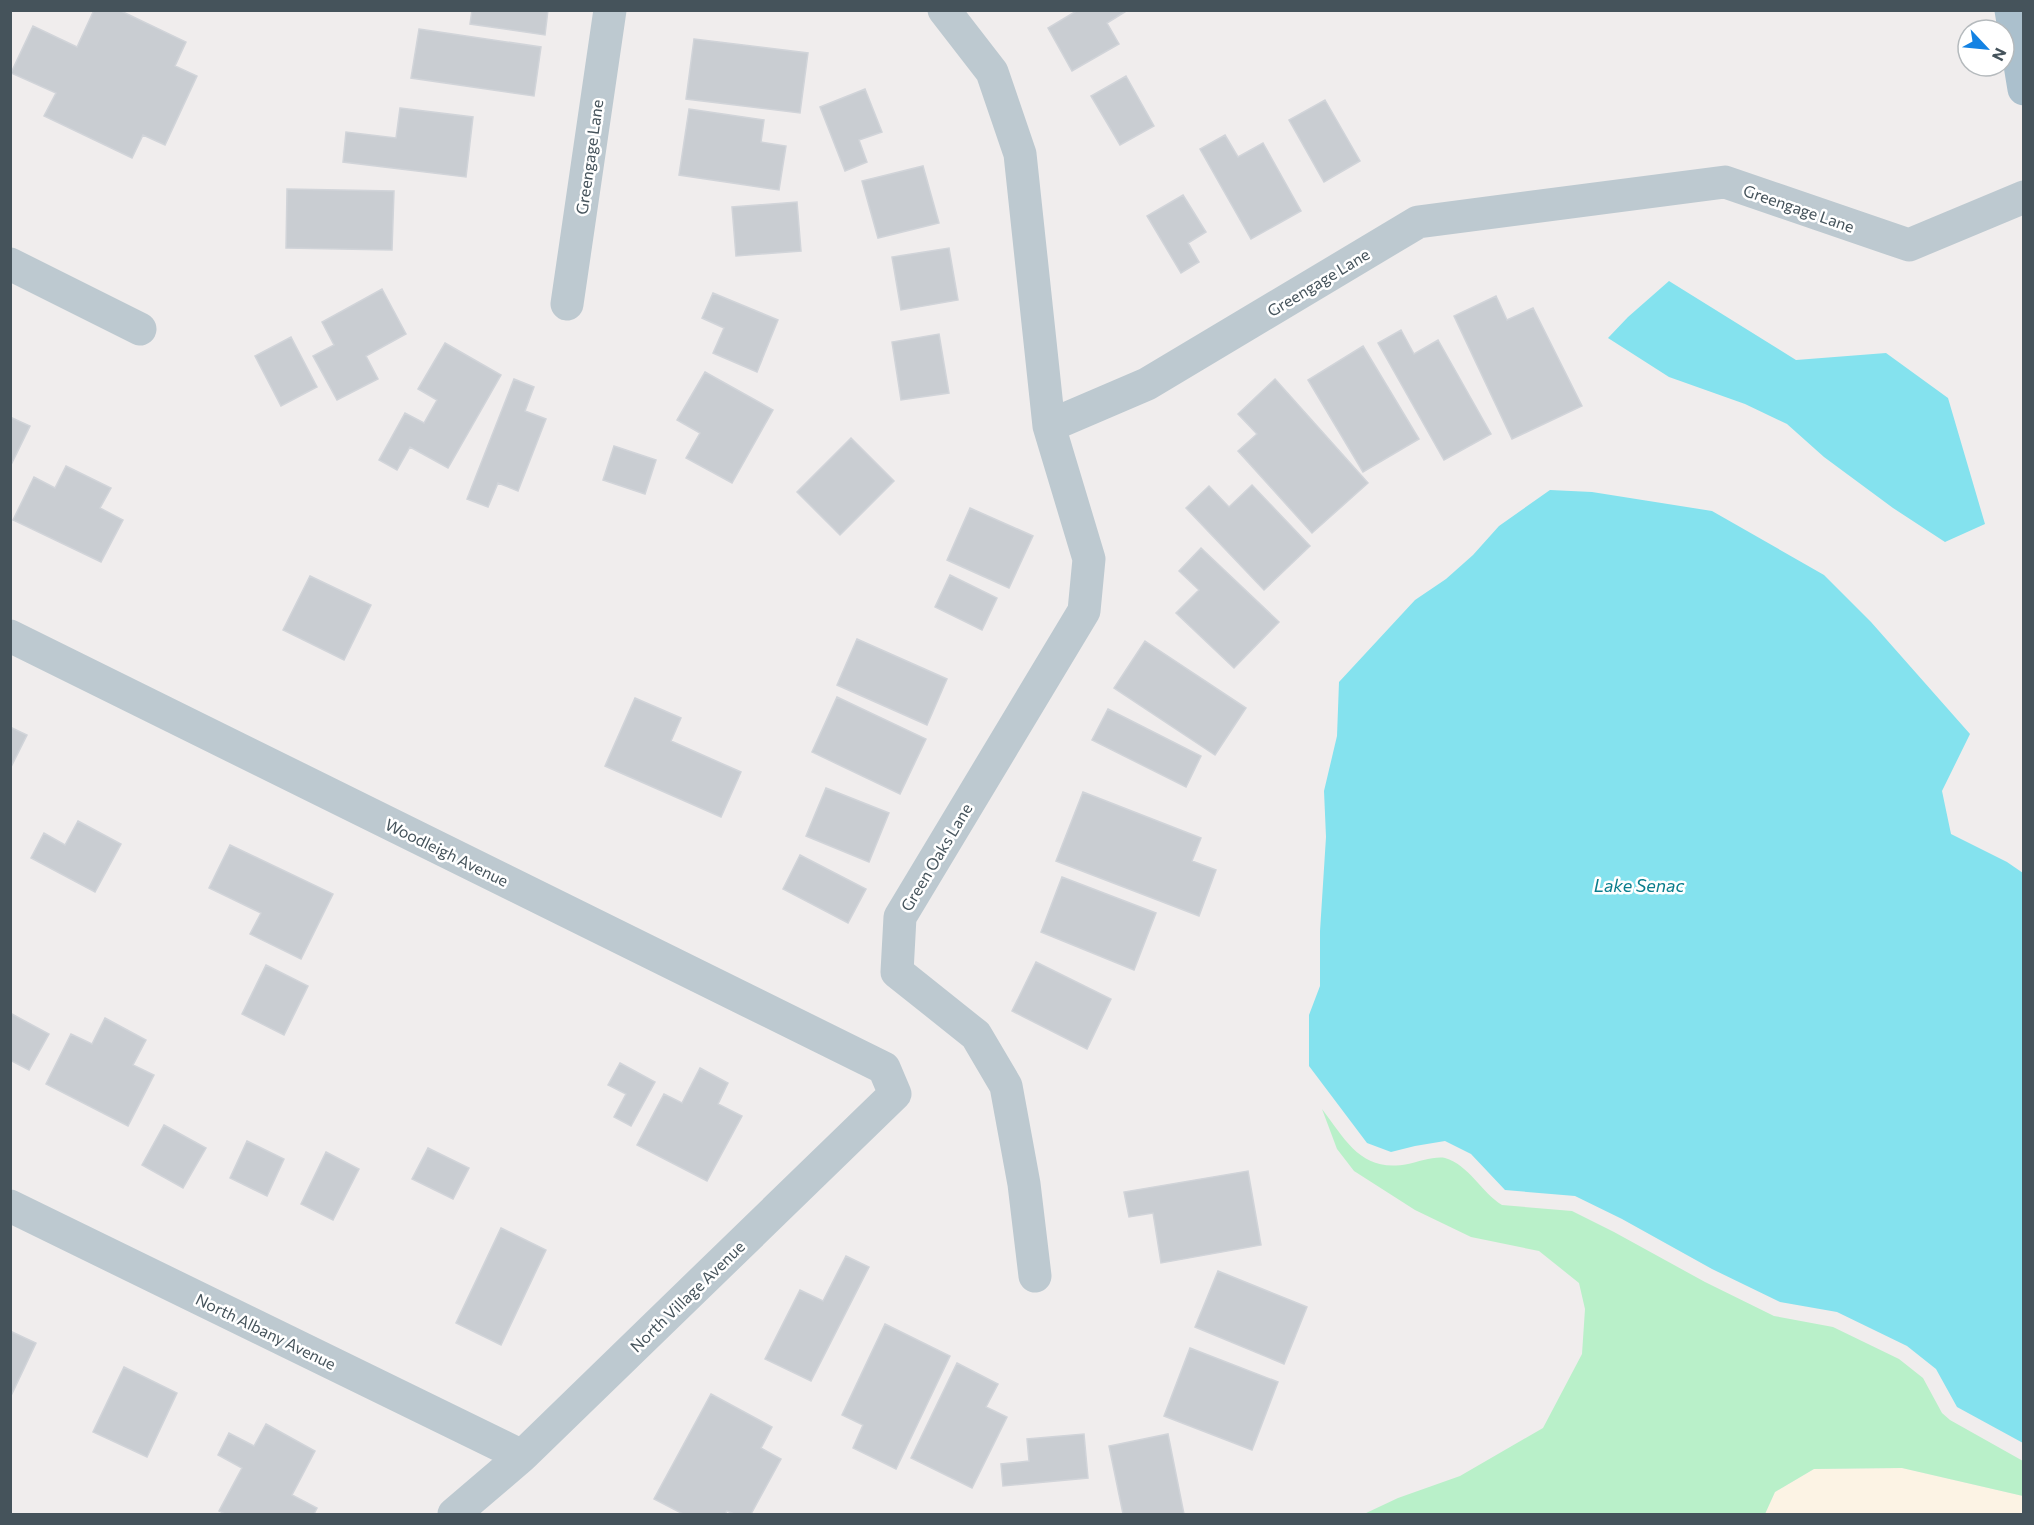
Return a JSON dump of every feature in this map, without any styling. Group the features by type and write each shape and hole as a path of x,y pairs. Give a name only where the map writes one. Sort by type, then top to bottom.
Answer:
{"main road":[{"path":"2011,10 2024,89"}],"street":[{"name":"Greengage Lane","path":"567,304 610,10"},
{"path":"944,10 992,72 1020,154 1049,426"},
{"name":"Greengage Lane","path":"1049,426 1147,384 1418,222 1725,182 1909,245 2024,197"},
{"path":"10,264 140,329"},
{"name":"Green Oaks Lane","path":"1035,1276 1024,1184 1006,1086 976,1035 897,972 900,917 1084,611 1089,559 1049,426"},
{"name":"Woodleigh Avenue","path":"10,636 884,1068"},
{"name":"North Village Avenue","path":"454,1515 522,1456 895,1094 884,1068"},
{"name":"North Albany Avenue","path":"10,1206 522,1456"}],"shaded area":[{"path":"1902,1468 2023,1496 2023,1514 1765,1514 1775,1492 1814,1469"}],"green space":[{"path":"1322,1109 1348,1143 1367,1159 1392,1166 1432,1158 1445,1158 1453,1161 1502,1205 1572,1211 1774,1316 1833,1327 1899,1359 1923,1378 1942,1413 1950,1420 2023,1461 2023,1496 1902,1468 1814,1469 1775,1492 1765,1514 1364,1514 1398,1498 1460,1476 1543,1428 1582,1354 1585,1309 1579,1283 1539,1251 1471,1237 1415,1210 1354,1171 1337,1149"}],"water":[{"path":"1669,281 1796,360 1886,353 1948,398 1985,524 1945,542 1893,508 1824,457 1787,424 1745,404 1669,377 1608,338"},
{"name":"Lake Senac","path":"1550,490 1592,492 1712,511 1824,575 1871,622 1970,734 1942,791 1951,834 2007,862 2023,873 2023,1443 1957,1407 1936,1369 1907,1346 1837,1312 1780,1302 1712,1269 1622,1219 1575,1196 1505,1190 1471,1154 1445,1141 1391,1152 1367,1143 1309,1066 1309,1015 1320,986 1320,931 1326,837 1324,791 1337,736 1339,682 1415,600 1446,579 1473,555 1499,526"}],"building":[{"path":"94,10 119,10 186,42 175,66 197,76 165,145 143,135 132,158 44,116 56,93 11,73 33,26 77,47"},
{"path":"472,10 548,10 545,35 470,24"},
{"path":"1078,10 1128,10 1107,23 1119,44 1072,71 1048,28"},
{"path":"419,29 541,47 534,96 411,78"},
{"path":"694,39 808,53 800,113 686,99"},
{"path":"1126,76 1154,126 1120,145 1091,96"},
{"path":"865,89 882,132 859,140 867,162 845,171 820,107"},
{"path":"1325,100 1360,161 1324,182 1289,120"},
{"path":"400,108 473,117 466,177 343,162 346,132 396,138"},
{"path":"689,109 764,120 761,142 786,146 779,190 679,175"},
{"path":"1225,135 1238,157 1263,143 1301,211 1251,239 1200,149"},
{"path":"923,166 939,223 878,238 862,181"},
{"path":"287,189 394,191 392,250 286,248"},
{"path":"1183,195 1206,232 1188,243 1199,262 1181,273 1147,216"},
{"path":"797,202 801,251 736,256 732,207"},
{"path":"949,248 958,300 901,310 892,257"},
{"path":"382,289 406,334 366,356 378,379 337,400 313,356 334,345 322,322"},
{"path":"713,293 778,320 757,372 713,353 724,328 702,318"},
{"path":"1496,296 1507,320 1533,308 1582,406 1512,439 1454,316"},
{"path":"1401,330 1414,354 1438,340 1491,434 1444,460 1378,343"},
{"path":"939,334 949,393 901,400 892,342"},
{"path":"291,337 317,387 281,406 255,356"},
{"path":"445,343 501,375 448,468 410,447 397,470 379,460 405,413 424,423 437,400 418,389"},
{"path":"1363,346 1419,439 1363,472 1308,380"},
{"path":"705,372 773,410 732,483 686,458 700,433 677,420"},
{"path":"514,379 534,387 525,411 546,419 518,491 498,483 488,507 467,499"},
{"path":"1275,379 1368,483 1312,533 1238,451 1257,434 1238,414"},
{"path":"10,417 30,426 10,467"},
{"path":"851,438 894,481 840,535 797,492"},
{"path":"614,446 656,460 645,494 603,480"},
{"path":"66,466 111,488 100,508 123,520 101,562 13,520 34,477 55,488"},
{"path":"1252,485 1310,546 1264,590 1186,508 1209,486 1229,507"},
{"path":"970,508 1033,536 1009,588 947,560"},
{"path":"1201,548 1279,622 1234,668 1176,613 1199,590 1179,571"},
{"path":"950,575 997,598 982,630 935,607"},
{"path":"310,576 371,605 344,660 283,630"},
{"path":"857,639 947,679 927,725 837,685"},
{"path":"1145,641 1246,708 1215,755 1114,688"},
{"path":"837,697 926,739 900,794 812,752"},
{"path":"635,698 681,718 671,741 741,772 721,817 605,766"},
{"path":"1108,709 1201,756 1186,787 1092,740"},
{"path":"10,727 27,735 10,769"},
{"path":"826,788 889,813 869,862 806,836"},
{"path":"1083,792 1201,838 1192,861 1216,870 1199,916 1056,861"},
{"path":"78,821 121,844 95,892 31,858 44,833 65,845"},
{"path":"230,845 333,894 301,959 250,934 261,913 209,888"},
{"path":"800,855 866,889 848,923 783,889"},
{"path":"1062,877 1156,913 1134,970 1041,932"},
{"path":"1036,962 1111,999 1087,1049 1012,1011"},
{"path":"266,965 308,986 284,1035 242,1014"},
{"path":"10,1013 49,1034 29,1070 10,1060"},
{"path":"105,1018 146,1040 133,1065 154,1075 128,1126 46,1084 71,1034 92,1044"},
{"path":"620,1063 655,1082 631,1126 614,1117 626,1094 608,1085"},
{"path":"700,1068 728,1083 718,1104 742,1116 707,1181 637,1145 664,1094 682,1103"},
{"path":"164,1125 206,1148 183,1188 142,1165"},
{"path":"247,1141 284,1159 267,1196 230,1178"},
{"path":"428,1148 469,1168 453,1199 412,1179"},
{"path":"326,1152 359,1169 333,1220 301,1204"},
{"path":"1248,1171 1261,1245 1161,1263 1153,1213 1129,1217 1124,1192"},
{"path":"501,1228 546,1250 501,1345 456,1323"},
{"path":"846,1256 869,1267 811,1381 765,1359 800,1290 823,1301"},
{"path":"1218,1271 1307,1307 1284,1364 1195,1327"},
{"path":"885,1324 950,1356 896,1469 853,1448 863,1425 842,1415"},
{"path":"10,1331 36,1343 10,1398"},
{"path":"1190,1348 1278,1382 1252,1450 1164,1416"},
{"path":"957,1363 998,1384 986,1407 1007,1417 972,1488 911,1458"},
{"path":"124,1367 177,1393 147,1457 93,1432"},
{"path":"711,1394 772,1427 761,1448 781,1459 751,1514 734,1514 727,1511 725,1514 683,1514 654,1499"},
{"path":"266,1424 315,1451 292,1495 317,1508 314,1514 225,1514 219,1511 242,1468 218,1455 229,1433 254,1446"},
{"path":"1084,1434 1088,1478 1003,1486 1001,1464 1029,1461 1027,1439"},
{"path":"1168,1434 1184,1514 1123,1514 1109,1446"}]}
